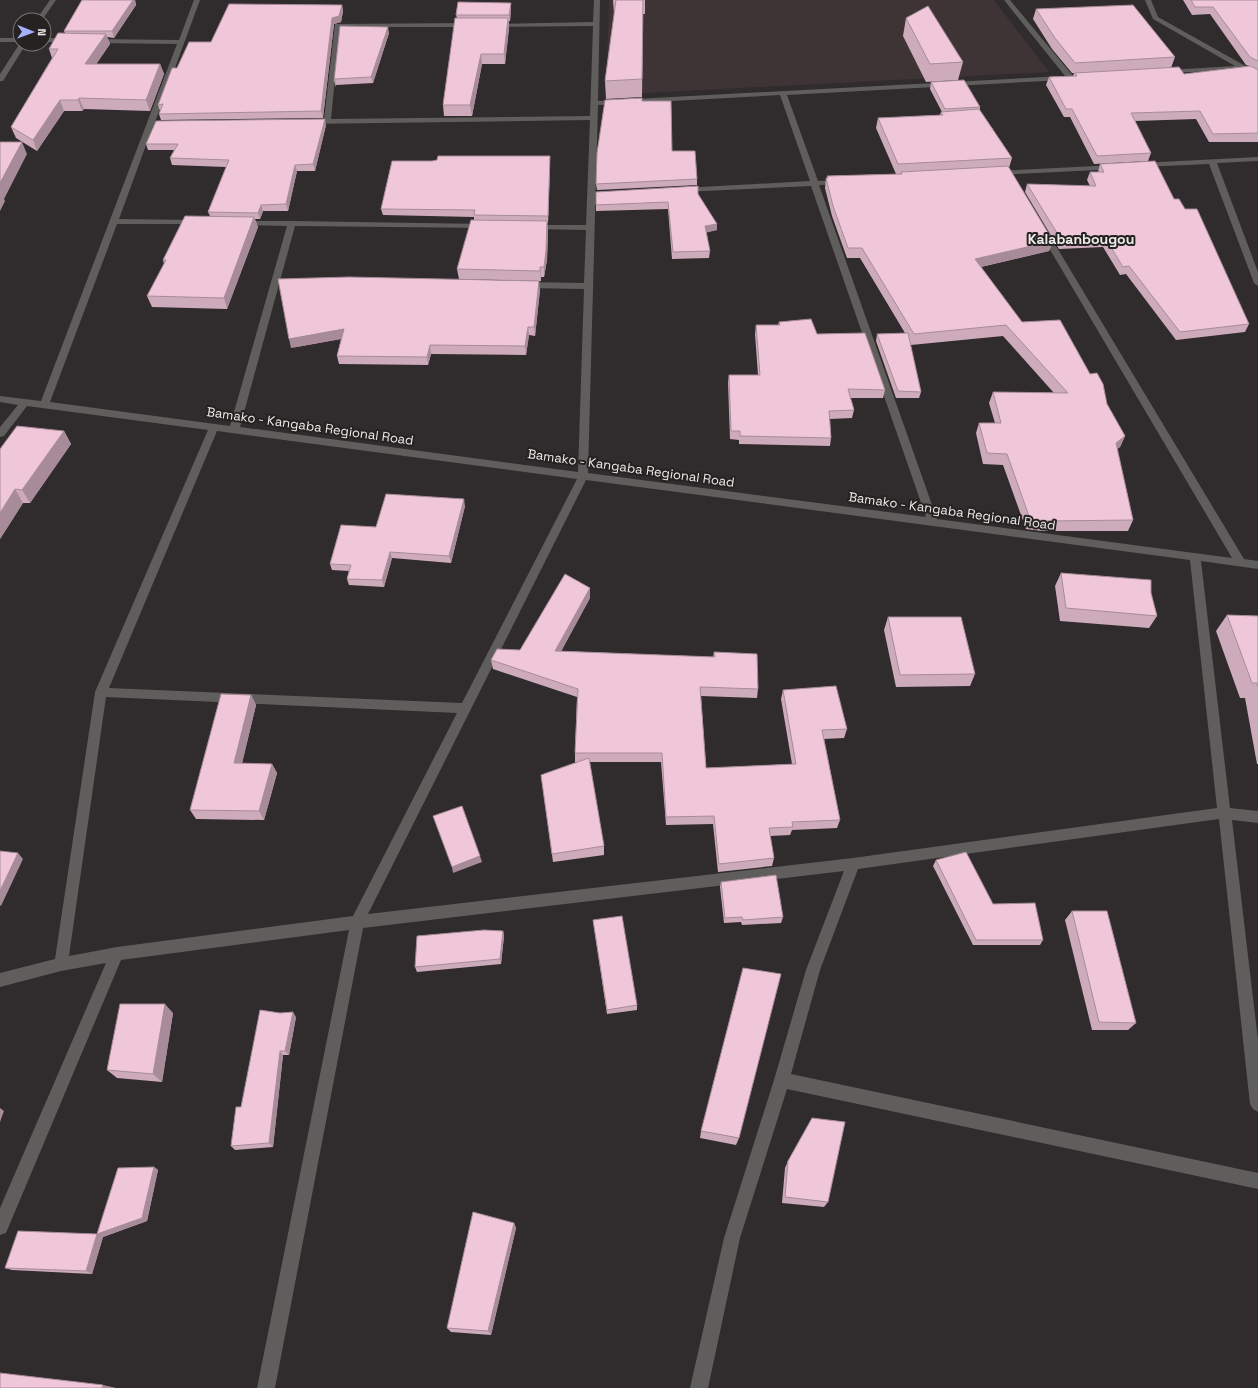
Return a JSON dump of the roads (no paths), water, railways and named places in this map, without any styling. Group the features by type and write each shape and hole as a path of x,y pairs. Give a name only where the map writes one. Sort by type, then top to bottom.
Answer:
{"street":[{"path":"45,12 53,0"},
{"path":"44,405 197,0"},
{"path":"266,1388 357,922 583,476 588,286 591,228 595,195 594,103 597,0"},
{"path":"594,103 1074,77 1008,0"},
{"path":"1148,0 1155,18 1258,76"},
{"path":"486,25 597,24"},
{"path":"327,122 337,25 478,25"},
{"path":"0,40 12,40"},
{"path":"52,40 182,42"},
{"path":"0,79 18,52"},
{"path":"1157,73 1244,68"},
{"path":"783,93 933,522"},
{"path":"304,122 594,118"},
{"path":"150,124 181,124"},
{"path":"985,174 1010,176 1130,166 1258,159"},
{"path":"1212,161 1258,284"},
{"path":"671,191 853,181"},
{"path":"1037,220 1241,563"},
{"path":"114,221 207,222"},
{"path":"230,223 496,226"},
{"path":"234,430 280,280 292,224"},
{"path":"520,227 591,228"},
{"path":"518,285 588,286"},
{"name":"Bamako - Kangaba Regional Road","path":"0,399 1258,565"},
{"path":"0,434 25,402"},
{"path":"61,964 101,692 214,427"},
{"path":"1195,557 1258,1104"},
{"path":"101,692 465,708"},
{"path":"0,980 61,964 117,954 357,922 853,864 1224,813 1258,817"},
{"path":"699,1388 732,1238 782,1080 813,970 853,864"},
{"path":"0,1227 117,954"},
{"path":"782,1080 1258,1181"}],"district":[{"name":"Kalabanbougou","path":"1081,239"}]}
